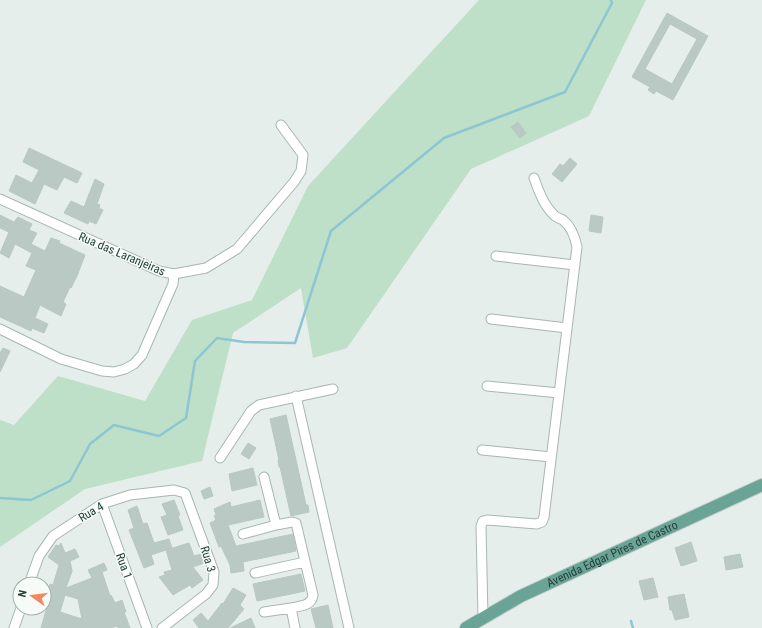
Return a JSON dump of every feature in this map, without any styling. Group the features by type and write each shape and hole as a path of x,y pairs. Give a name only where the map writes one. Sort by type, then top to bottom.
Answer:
{"main road":[{"name":"Avenida Edgar Pires de Castro","path":"466,628 521,596 762,486"}],"street":[{"name":"Rua das Laranjeiras","path":"0,199 159,271 174,274 206,268 237,248 294,182 301,171 303,155 282,126"},
{"path":"483,617 481,526 483,521 487,520 534,524 542,522 544,517 575,265 577,247 571,228 564,221 555,216 541,199 534,178"},
{"path":"496,256 575,265"},
{"path":"0,329 61,359 102,371 114,372 125,369 134,364 142,355 173,284 174,274"},
{"path":"491,319 567,328"},
{"path":"487,386 559,394"},
{"path":"220,458 250,411 259,405 333,389"},
{"path":"296,396 349,628"},
{"path":"482,450 551,457"},
{"path":"264,477 276,525"},
{"name":"Rua 4","path":"32,576 39,556 53,536 102,504 130,495 174,490 185,493"},
{"name":"Rua 3","path":"162,628 206,594 213,585 214,572 185,493"},
{"name":"Rua 1","path":"102,504 147,628"},
{"path":"243,534 276,525 292,522 296,523 313,595 312,600 309,604 264,612"},
{"path":"255,573 305,562"},
{"path":"291,608 295,628"},
{"path":"14,628 18,616"}],"green space":[{"path":"479,0 646,0 589,116 471,169 347,348 313,358 301,288 233,333 202,461 85,489 0,547 0,420 14,425 58,376 145,401 192,320 252,300 308,186"}],"building":[{"path":"667,13 708,36 673,100 656,91 654,94 648,90 650,87 632,77","holes":["670,24 697,39 672,84 645,69"]},
{"path":"518,122 526,133 520,138 511,127"},
{"path":"29,148 82,173 77,183 64,177 57,190 44,184 35,204 9,191 16,175 32,183 39,170 23,162"},
{"path":"570,158 577,164 562,182 552,174 560,164 563,166"},
{"path":"95,179 104,184 97,204 100,205 99,208 103,210 96,224 89,221 88,224 64,213 71,201 84,207"},
{"path":"0,215 14,222 18,217 32,224 29,230 37,233 31,244 45,251 51,238 60,241 59,243 85,255 77,276 63,302 66,304 61,316 40,305 35,318 48,324 44,333 32,328 31,331 0,317 0,286 24,297 36,270 26,266 32,253 15,244 9,258 0,253 9,232 0,228"},
{"path":"591,215 603,217 601,233 589,231"},
{"path":"3,348 10,351 0,372 0,353"},
{"path":"286,415 306,505 308,505 309,512 291,516 279,467 279,460 270,419"},
{"path":"248,443 256,448 249,459 241,454"},
{"path":"253,468 257,485 232,491 229,474"},
{"path":"210,487 213,496 204,499 201,491"},
{"path":"174,500 180,515 178,516 183,530 168,535 161,517 167,515 162,504"},
{"path":"260,500 264,517 228,525 236,546 293,534 296,551 243,562 244,571 231,573 230,565 221,546 219,547 210,523 216,520 214,516 216,515 214,509 230,502 231,507"},
{"path":"137,506 143,524 147,523 154,543 169,539 172,548 151,555 154,564 144,568 129,530 134,528 128,510"},
{"path":"691,542 697,561 681,566 675,548"},
{"path":"61,543 65,553 75,549 79,557 70,561 72,571 66,588 92,578 88,570 104,563 107,570 102,572 110,596 111,595 115,603 122,600 126,612 124,612 130,628 118,628 117,626 111,628 41,628 44,616 52,616 52,585 59,565 48,557 56,545 59,546","holes":["65,595 78,599 82,619 60,612"]},
{"path":"189,543 194,556 201,554 204,563 193,567 203,580 192,588 190,585 173,595 159,577 165,575 164,572 172,570 166,550"},
{"path":"740,554 743,567 726,570 724,557"},
{"path":"301,574 305,591 257,601 253,584"},
{"path":"653,578 658,597 644,600 639,581"},
{"path":"233,588 246,595 240,605 244,609 228,628 199,628 193,620 201,613 208,621 222,603 223,604"},
{"path":"684,594 689,617 675,620 672,610 670,610 668,597"},
{"path":"328,605 333,628 316,628 311,609"},
{"path":"251,618 255,628 230,628"}],"waterway":[{"path":"0,498 31,500 70,481 90,444 114,425 159,436 186,418 195,361 217,338 244,342 295,343 331,231 444,138 565,92 612,3 611,0"},
{"path":"631,621 633,628"}]}
